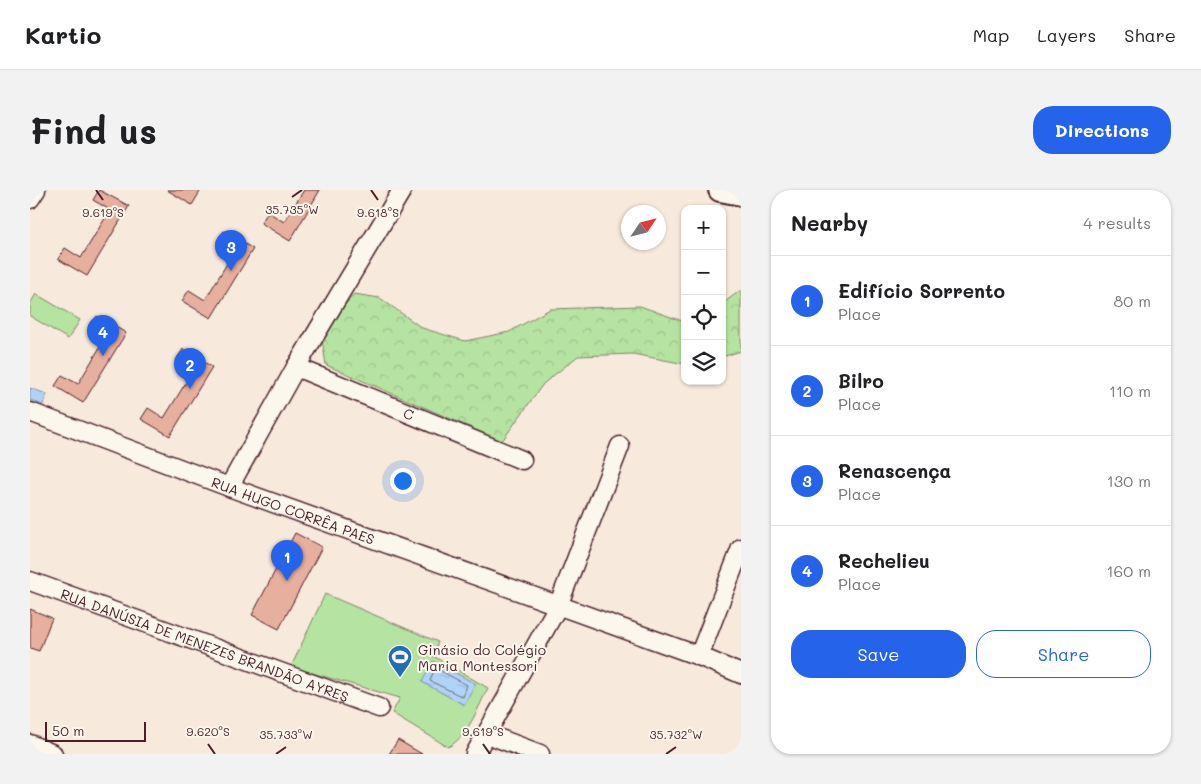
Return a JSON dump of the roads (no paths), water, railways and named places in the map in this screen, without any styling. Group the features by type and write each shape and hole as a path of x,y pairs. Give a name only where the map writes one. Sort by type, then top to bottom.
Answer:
{"main road":[{"path":"720,190 741,194"}],"street":[{"path":"30,199 36,190"},
{"path":"229,488 296,367 402,190"},
{"name":"C","path":"296,367 522,460"},
{"name":"RUA HUGO CORRÊA PAES","path":"30,412 229,488 699,656 741,674"},
{"path":"475,754 558,606 620,446"},
{"path":"699,656 741,548"},
{"name":"RUA DANÚSIA DE MENEZES BRANDÃO AYRES","path":"30,581 379,708"},
{"path":"487,734 540,754"},
{"path":"30,744 53,754"}],"water":[{"path":"30,388 47,394 43,405 30,400"},
{"path":"433,661 476,684 464,705 422,682"}],"place":[{"name":"Renascença","path":"231,271"},
{"name":"Rechelieu","path":"103,356"},
{"name":"Bilro","path":"190,389"},
{"name":"Edifício Sorrento","path":"287,581"},
{"name":"Ginásio do Colégio Maria Montessori","path":"400,678"}]}
